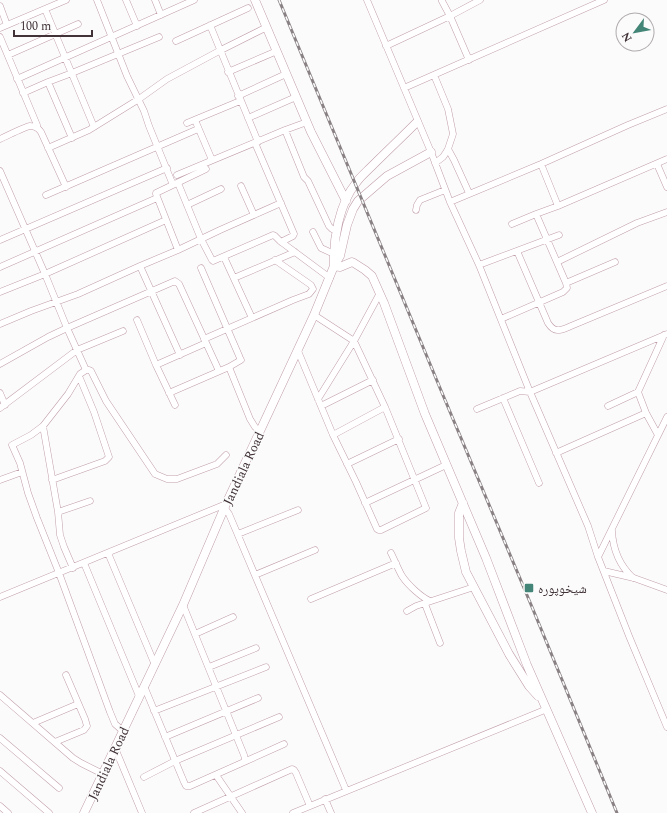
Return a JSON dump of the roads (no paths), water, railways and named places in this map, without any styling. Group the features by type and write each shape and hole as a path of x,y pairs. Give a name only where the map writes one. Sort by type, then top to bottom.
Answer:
{"street":[{"path":"0,28 65,0"},
{"path":"97,0 127,76 139,99 167,168 187,205 201,239 212,260 213,261 224,257 272,235 330,278"},
{"path":"126,0 136,26"},
{"path":"155,0 161,15"},
{"path":"17,79 161,15 184,2 194,0"},
{"path":"255,0 316,144 346,201"},
{"path":"368,0 417,122 431,152 450,202 479,265 530,392 588,526 598,557 629,636 667,727"},
{"path":"386,46 480,0"},
{"path":"404,88 604,0"},
{"path":"442,1 469,60"},
{"path":"0,6 7,25"},
{"path":"176,41 248,8"},
{"path":"45,9 94,127"},
{"path":"8,55 78,24"},
{"path":"210,26 294,234 281,242"},
{"path":"48,148 89,130 139,99 167,79 219,50 267,28"},
{"path":"0,37 37,128"},
{"path":"23,93 160,37"},
{"path":"228,72 277,52"},
{"path":"187,123 286,74"},
{"path":"434,75 448,109 453,134 448,149 443,157 435,163"},
{"path":"48,82 72,138"},
{"path":"248,118 296,97"},
{"path":"450,202 667,109"},
{"path":"194,120 212,160"},
{"path":"177,175 307,122"},
{"path":"417,122 380,157 355,184 340,214 334,254 334,266 340,267 352,262 372,276 380,293 425,414 486,558 528,665 592,813"},
{"path":"0,140 28,126 37,128 41,132 66,187"},
{"path":"46,195 198,129"},
{"path":"285,130 304,177 308,180 329,226 332,229 337,230"},
{"path":"448,149 469,193"},
{"name":"Jandiala Road","path":"84,813 183,605 225,506 298,351 334,266 340,256 347,225 353,209 358,201 388,176 431,152"},
{"path":"512,224 667,159"},
{"path":"541,164 558,206"},
{"path":"657,164 667,187"},
{"path":"0,240 167,168"},
{"path":"178,250 156,194 206,169"},
{"path":"0,171 86,370 91,371 106,401 154,473 167,479 177,479 217,464 226,455"},
{"path":"241,186 254,215"},
{"path":"187,205 221,189"},
{"path":"416,210 420,200 446,190"},
{"path":"0,267 157,198"},
{"path":"0,324 56,301 78,294 281,203"},
{"path":"557,262 637,222 667,212"},
{"path":"501,319 563,292 567,288 536,214"},
{"path":"0,292 45,274 166,220"},
{"path":"313,232 321,248 334,254"},
{"path":"479,265 559,235"},
{"path":"517,251 550,327 557,330 561,330 667,286"},
{"path":"234,278 295,252"},
{"path":"224,257 252,318"},
{"path":"156,365 180,355 227,329 309,294 313,288 311,285 275,260"},
{"path":"566,283 615,262"},
{"path":"140,266 180,355"},
{"path":"169,392 229,367 241,359 201,268"},
{"path":"0,364 48,337 174,281 177,282 219,371"},
{"path":"318,398 354,341 380,293"},
{"path":"298,351 333,435 376,527 379,530 426,508 399,439 354,341 314,315"},
{"path":"136,320 175,405"},
{"path":"0,393 3,407 77,350 123,332"},
{"path":"477,409 520,391 530,392 665,335"},
{"path":"608,406 638,392 665,335"},
{"path":"229,367 250,419 255,427 260,431"},
{"path":"86,370 79,376 68,394 43,426 31,435 12,445 19,460 37,518 59,573 110,712 115,724 123,731"},
{"path":"52,480 105,461 109,457 94,412 79,376"},
{"path":"321,406 373,380"},
{"path":"638,392 646,413 658,435"},
{"path":"503,398 539,483"},
{"path":"333,435 385,407"},
{"path":"556,453 646,413"},
{"path":"598,557 667,417"},
{"path":"43,426 58,512 60,535 73,568"},
{"path":"347,464 399,439"},
{"path":"366,503 446,465"},
{"path":"0,480 22,472"},
{"path":"58,512 90,502"},
{"path":"463,503 459,513 458,538 466,572 508,654 529,686 545,705"},
{"path":"0,597 225,506 346,790"},
{"path":"238,534 298,510"},
{"path":"612,530 613,544 617,558 622,567 634,578"},
{"path":"255,575 315,550"},
{"path":"108,553 155,665"},
{"path":"391,553 404,578 427,603 440,643"},
{"path":"84,563 140,696"},
{"path":"311,599 396,563"},
{"path":"604,572 634,578 667,590"},
{"path":"407,611 474,587"},
{"path":"183,605 227,711 244,755 244,762"},
{"path":"195,634 233,617"},
{"path":"209,667 256,648"},
{"path":"154,711 266,667"},
{"path":"55,742 86,728 86,724 66,675"},
{"path":"144,686 186,786 190,786 216,775 284,744"},
{"path":"0,695 73,758 81,764 103,774"},
{"path":"165,736 258,698"},
{"path":"0,704 7,701"},
{"path":"33,724 78,704"},
{"path":"297,812 545,705"},
{"path":"144,777 175,761 279,716"},
{"path":"0,738 59,788"},
{"path":"115,748 142,813"},
{"path":"194,813 293,769 310,806"},
{"path":"0,771 49,813"},
{"path":"216,775 242,813"},
{"path":"325,799 331,813"},
{"path":"0,806 8,813"}],"railway":[{"path":"279,0 617,813"}],"place":[{"name":"شیخوپورہ","path":"529,588"}]}
